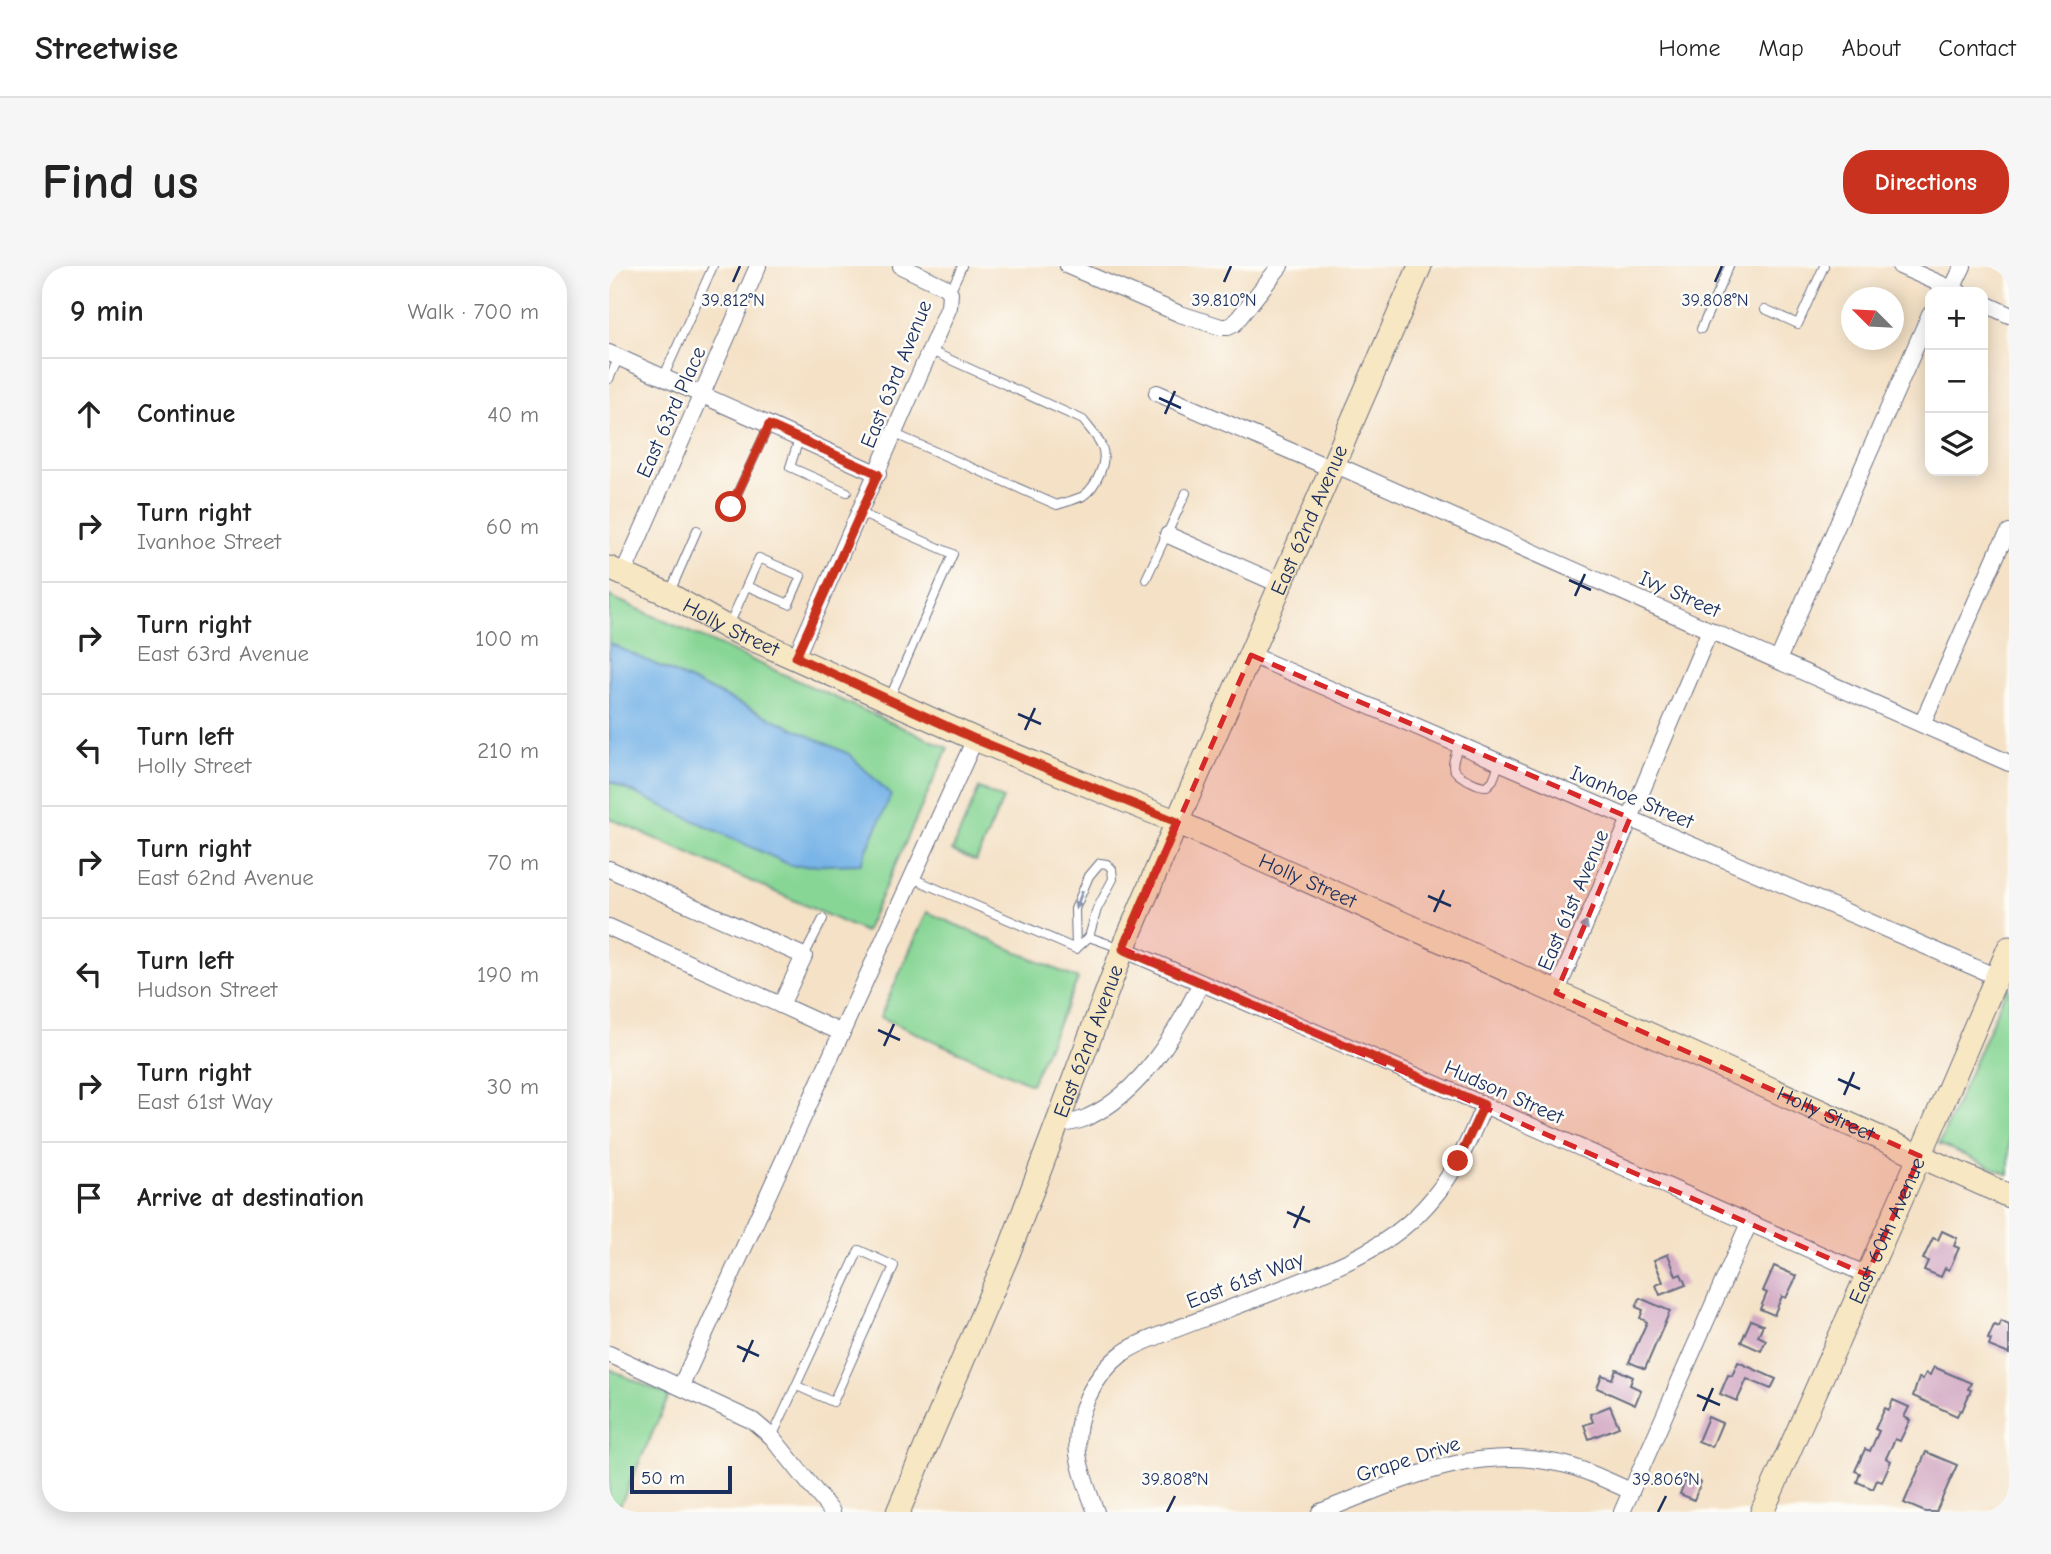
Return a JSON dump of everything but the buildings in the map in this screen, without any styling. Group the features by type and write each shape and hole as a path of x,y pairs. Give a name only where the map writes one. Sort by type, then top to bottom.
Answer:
{"street":[{"name":"East 63rd Place","path":"616,571 701,395 758,266"},
{"path":"901,266 936,282 950,295"},
{"path":"1068,266 1099,273 1180,314 1221,327 1234,324 1279,266"},
{"name":"East 62nd Avenue","path":"898,1512 1008,1254 1123,949 1420,266"},
{"path":"1900,266 1942,287"},
{"path":"1950,287 1963,266"},
{"name":"East 63rd Avenue","path":"796,657 931,351 949,307 950,295"},
{"path":"1988,305 2009,315"},
{"path":"1778,660 1925,325"},
{"path":"614,355 878,474"},
{"name":"Ivy Street","path":"1157,393 1710,630 2009,763"},
{"path":"1922,724 2000,547 2009,533"},
{"path":"1168,535 1281,585"},
{"name":"Holly Street","path":"616,571 668,594 728,628 975,739 1177,822 2009,1196"},
{"name":"East 61st Avenue","path":"1556,993 1710,630"},
{"name":"Ivanhoe Street","path":"1251,655 1997,977"},
{"path":"681,1386 975,739"},
{"path":"609,869 804,956 781,1005"},
{"path":"609,927 842,1033"},
{"name":"East 60th Avenue","path":"1762,1512 2009,948"},
{"name":"Hudson Street","path":"1123,949 1867,1275"},
{"path":"1057,1125 1088,1117 1123,1093 1163,1049 1201,984"},
{"name":"East 61st Way","path":"1095,1512 1082,1476 1077,1452 1078,1427 1088,1396 1099,1378 1117,1358 1133,1347 1158,1336 1333,1269 1369,1252 1395,1235 1421,1211 1450,1176 1484,1105"},
{"path":"1622,1512 1749,1223"},
{"path":"609,1354 753,1421 772,1437 832,1512"},
{"name":"Grape Drive","path":"1320,1512 1428,1471 1468,1460 1494,1458 1521,1457 1561,1463 1631,1492"}],"lane":[{"path":"663,378 713,266"},
{"path":"950,295 962,266"},
{"path":"1701,329 1729,266"},
{"path":"1765,309 1798,324 1824,266"},
{"path":"895,434 1057,505 1084,495 1095,482 1104,454 1083,420 931,351"},
{"path":"609,379 614,355"},
{"path":"731,507 769,425"},
{"path":"799,439 790,467 847,492"},
{"path":"1146,579 1186,494"},
{"path":"860,513 953,554 889,699"},
{"path":"668,594 697,530"},
{"path":"728,628 759,558 801,576 789,604 747,586"},
{"path":"1459,745 1452,763 1453,770 1481,786 1487,786 1493,780 1500,762"},
{"path":"1100,863 1107,864 1112,869 1114,879 1097,909 1089,936 1076,949 1075,909 1089,876 1100,863"},
{"path":"912,877 1076,949"},
{"path":"804,956 823,919"},
{"path":"1089,936 1123,949"},
{"path":"772,1437 859,1250 894,1266 833,1402 797,1386"}],"highlighted area":[{"path":"1251,655 1630,818 1556,993 1920,1156 1867,1275 1123,949"}],"green space":[{"path":"609,596 948,748 865,932 609,818"},
{"path":"979,788 1003,799 976,861 952,851"},
{"path":"927,912 1078,979 1031,1084 880,1017"},
{"path":"2009,983 2009,1175 1939,1144"},
{"path":"609,1369 669,1396 617,1512 609,1512"}],"water":[{"path":"609,643 849,754 891,795 861,864 792,866 609,781"}],"route":[{"path":"731,507 769,425 878,474 796,657 975,739 1177,822 1123,949 1484,1105 1458,1161"}]}
